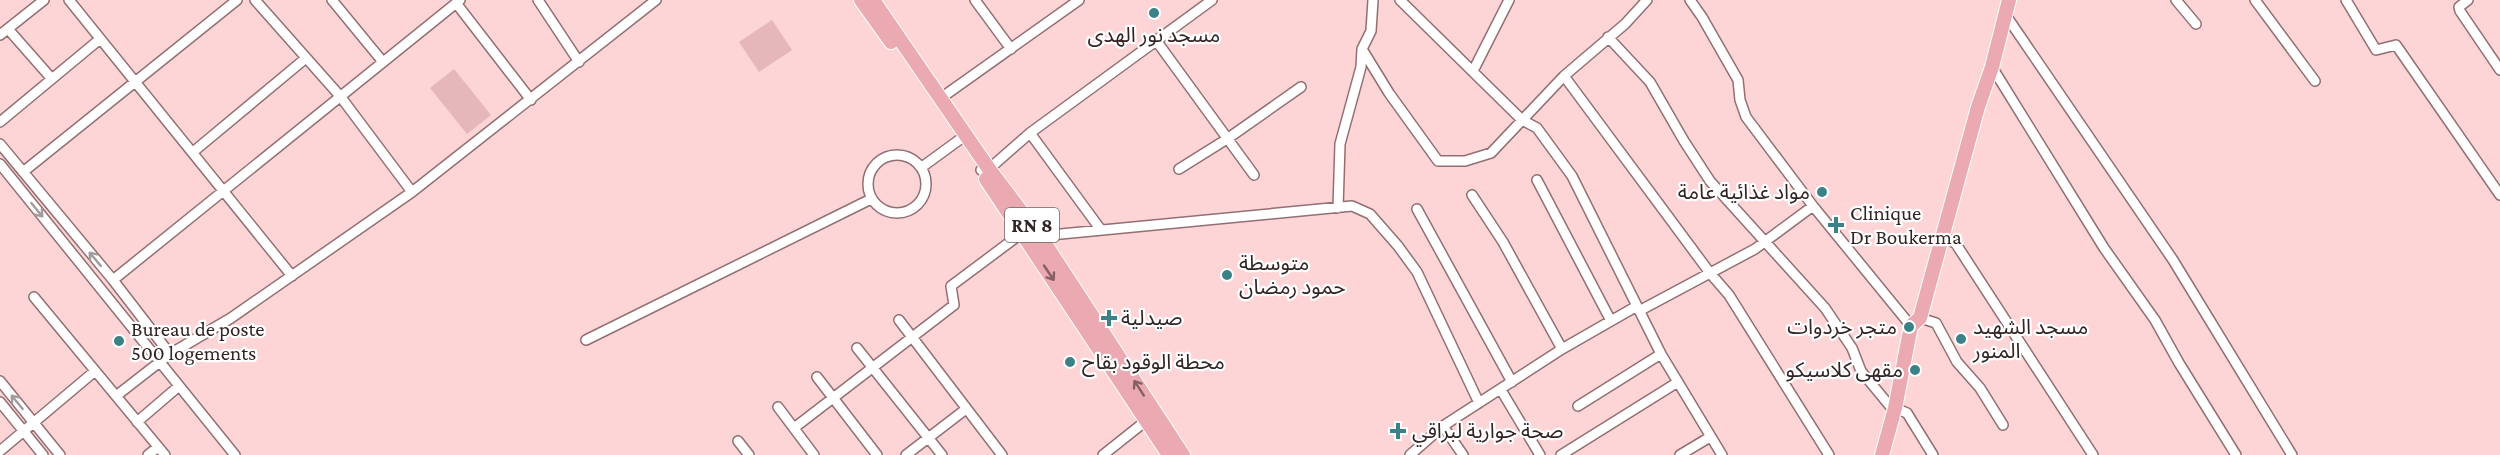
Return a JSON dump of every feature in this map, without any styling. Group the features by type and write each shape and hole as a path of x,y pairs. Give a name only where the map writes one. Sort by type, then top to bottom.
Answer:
{"main road":[{"name":"RN 8","path":"861,0 959,140 1040,236 1183,455"},
{"name":"RN 8","path":"873,0 940,98 1022,233 1169,455"},
{"path":"1882,455 1915,322 1943,236 2009,0"}],"street":[{"path":"44,0 4,32 52,79"},
{"path":"69,0 292,276"},
{"path":"23,172 237,0"},
{"path":"255,0 340,96 412,192"},
{"path":"332,0 383,62"},
{"path":"538,0 579,62"},
{"path":"975,0 1011,49"},
{"path":"940,98 1078,0"},
{"path":"985,169 1155,39 1212,0"},
{"path":"1338,207 1340,144 1361,68 1362,49 1371,31 1373,0"},
{"path":"1400,0 1522,120 1537,128 1572,176 1661,354 1722,455"},
{"path":"1473,71 1509,0"},
{"path":"1362,49 1389,93 1438,161 1465,161 1491,153 1564,76 1625,24 1647,0"},
{"path":"1690,0 1738,80 1740,100 1746,117 1813,207 1915,322 1936,323 1957,362 1980,388 2003,425"},
{"path":"2175,0 2196,24"},
{"path":"2255,0 2314,81"},
{"path":"2346,0 2376,50 2396,45 2500,195"},
{"path":"2468,0 2459,7 2460,11 2500,70"},
{"path":"113,280 458,1 531,100"},
{"path":"116,396 170,354 231,318 412,192 579,62 651,2"},
{"path":"2005,14 2173,260 2292,455"},
{"path":"1608,37 1650,82 1710,181 1825,308 1852,348 1861,371 1894,409 1906,413 1934,455"},
{"path":"0,122 100,39"},
{"path":"1155,39 1254,175"},
{"path":"193,152 306,58"},
{"path":"1992,67 2104,248 2155,320 2236,455"},
{"path":"1564,76 1750,325 1829,455"},
{"path":"1179,169 1227,139 1301,87"},
{"path":"1030,133 1101,230"},
{"path":"921,167 959,140"},
{"path":"0,144 113,280 170,354"},
{"path":"895,154 905,155 915,160 921,167 926,177 926,188 917,206 898,213 887,212 871,199 867,182 869,172 883,157 895,154"},
{"path":"0,164 235,455"},
{"path":"1537,180 1611,321"},
{"path":"1472,195 1503,242 1562,349"},
{"path":"586,340 871,199"},
{"path":"1040,236 1352,206 1370,214 1417,272 1479,403"},
{"path":"1410,455 1443,426 1562,349 1611,321 1755,249 1813,207"},
{"path":"1417,209 1512,382"},
{"path":"794,428 954,305 951,286 1022,233"},
{"path":"1943,236 1956,244 2093,455"},
{"path":"34,297 161,451 148,455"},
{"path":"899,320 914,336 1002,455"},
{"path":"857,348 942,455"},
{"path":"1578,406 1661,354"},
{"path":"0,451 95,371"},
{"path":"818,377 877,455"},
{"path":"0,381 60,455"},
{"path":"1561,455 1678,382"},
{"path":"137,422 179,386"},
{"path":"1501,390 1540,455"},
{"path":"0,402 43,455"},
{"path":"778,407 814,455"},
{"path":"906,455 966,409"},
{"path":"1103,455 1146,420"},
{"path":"1443,426 1463,455"},
{"path":"1680,455 1710,437"},
{"path":"738,441 749,455"}],"shaded area":[{"path":"772,20 792,50 759,72 739,42"},
{"path":"454,69 491,115 467,134 430,88"}],"place":[{"name":"مسجد نور الهدى","path":"1154,13"},
{"name":"مواد غذائية عامة","path":"1822,192"},
{"name":"Clinique Dr Boukerma","path":"1836,225"},
{"name":"متوسطة حمود رمضان","path":"1227,275"},
{"name":"صيدلية","path":"1109,318"},
{"name":"متجر خردوات","path":"1909,327"},
{"name":"مسجد الشهيد المنور","path":"1961,339"},
{"name":"Bureau de poste 500 logements","path":"119,341"},
{"name":"محطة الوقود بقاح","path":"1070,362"},
{"name":"مقهى كلاسيكو","path":"1915,370"},
{"name":"صحة جوارية لبراقي","path":"1398,431"}]}
